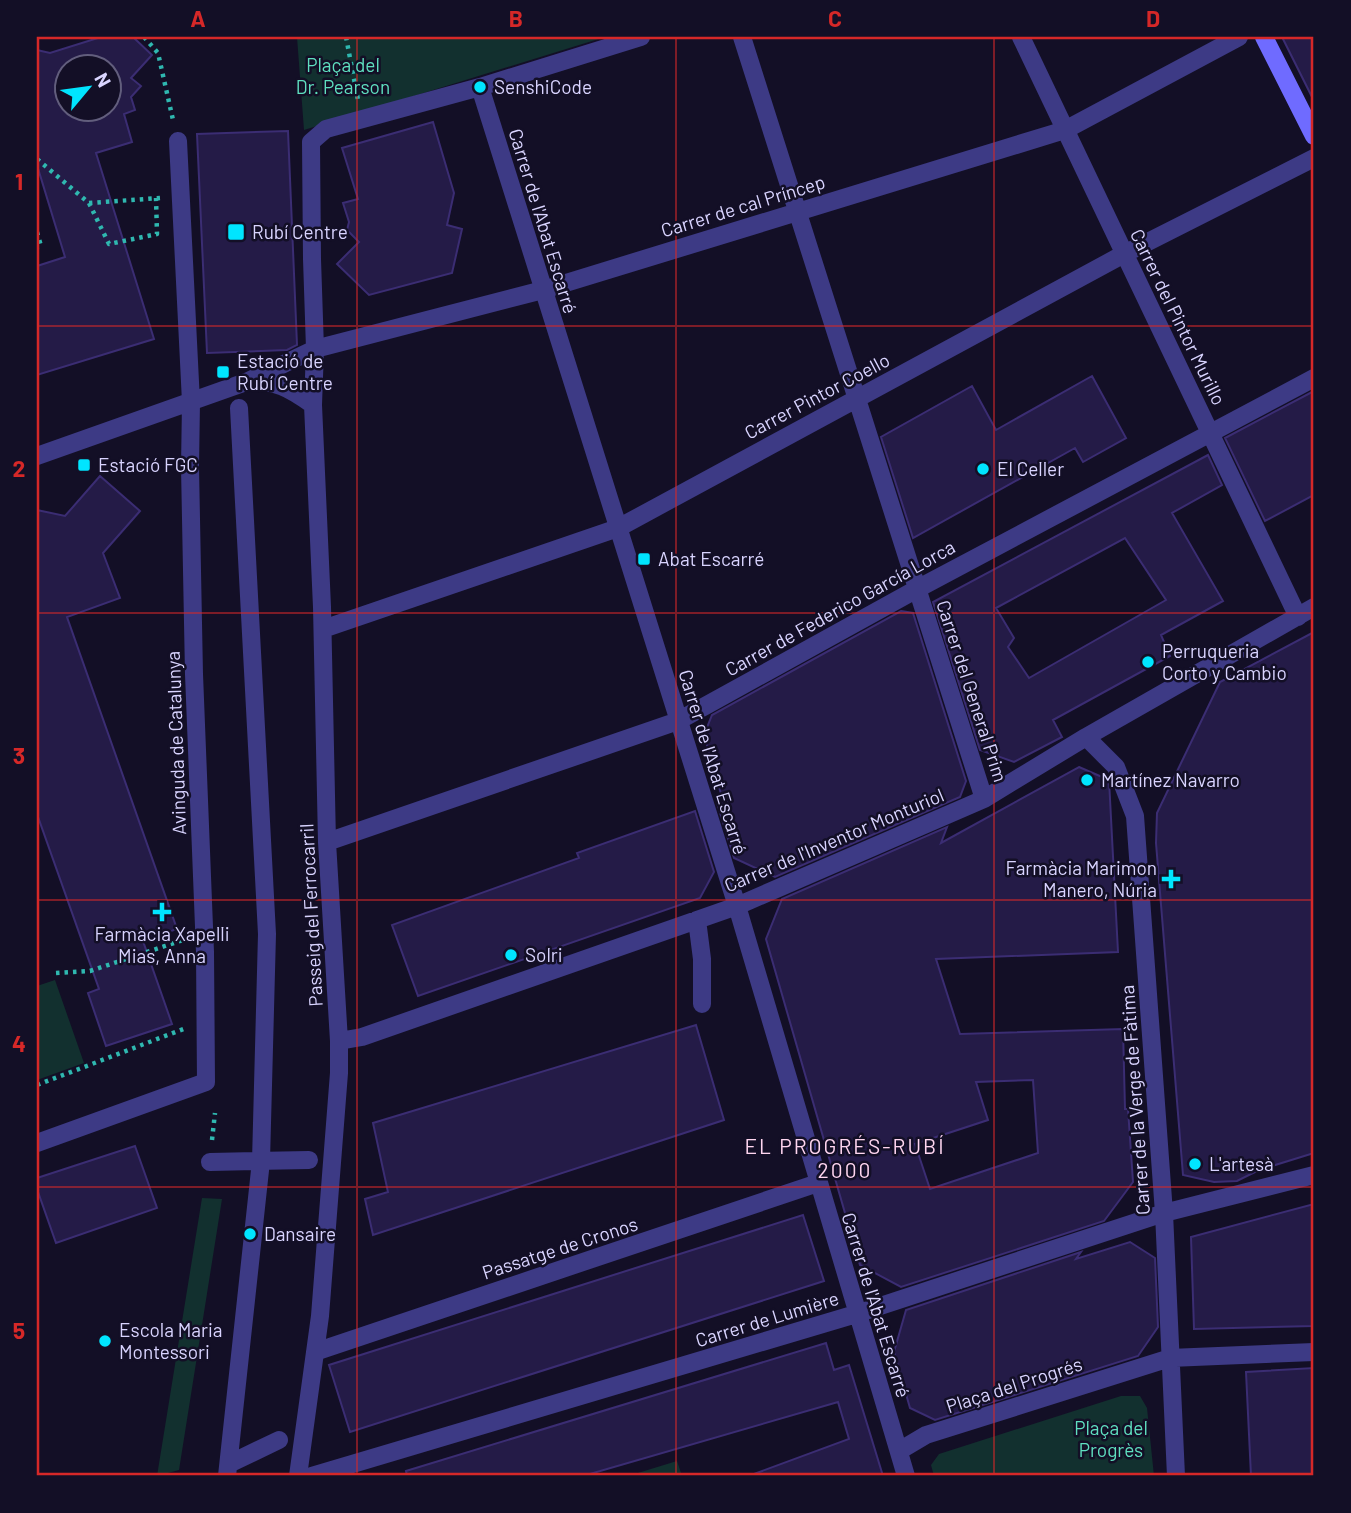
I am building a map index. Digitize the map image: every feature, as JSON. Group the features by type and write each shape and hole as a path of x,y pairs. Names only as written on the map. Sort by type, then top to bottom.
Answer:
{"street":[{"path":"362,118 480,88 641,37"},
{"name":"Carrer del General Prim","path":"742,37 984,799"},
{"name":"Carrer del Pintor Murillo","path":"1021,37 1298,617"},
{"name":"Carrer de cal Príncep","path":"37,456 246,382 315,349 543,290 1065,130 1238,37"},
{"path":"1264,37 1314,136"},
{"name":"Carrer de l'Abat Escarré","path":"480,88 737,906 856,1314 899,1451"},
{"name":"Passeig del Ferrocarril","path":"298,1476 325,1258 339,1073 327,842 323,629 313,405 315,349 311,142 326,129 362,118"},
{"name":"Avinguda de Catalunya","path":"37,1143 206,1082 194,660 191,402 178,141"},
{"name":"Carrer Pintor Coello","path":"323,629 618,528 1124,254 1314,158"},
{"name":"Carrer de Federico García Lorca","path":"327,842 678,721 917,589 1314,378"},
{"path":"246,382 262,380 286,386 313,405"},
{"path":"228,1470 261,1161 267,934 239,408"},
{"name":"Carrer de l'Inventor Monturiol","path":"339,1041 362,1037 737,906 984,799 1086,737 1314,607"},
{"name":"Carrer de la Verge de Fàtima","path":"1086,737 1116,767 1135,816 1164,1213 1176,1476"},
{"path":"697,920 702,959 702,1003"},
{"path":"209,1162 309,1160"},
{"name":"Carrer de Lumière","path":"312,1476 856,1314 1164,1213 1314,1174"},
{"name":"Passatge de Cronos","path":"315,1352 818,1183"},
{"name":"Plaça del Progrés","path":"899,1451 926,1435 1170,1358 1314,1352"},
{"path":"228,1470 279,1440"},
{"path":"899,1451 906,1476"}],"path":[{"path":"145,37 158,53 178,141"},
{"path":"346,37 362,118"},
{"path":"37,159 89,203 109,244 157,234 156,198 89,203"},
{"path":"37,232 41,246 37,247"},
{"path":"56,973 90,971 184,939"},
{"path":"37,1085 205,1022"}],"green space":[{"name":"Plaça del Dr. Pearson","path":"297,37 605,37 304,130"},
{"path":"55,980 84,1063 37,1080 37,986"},
{"path":"202,1198 222,1199 179,1470 157,1476"},
{"name":"Plaça del Progrès","path":"1121,1396 1140,1396 1147,1408 1154,1476 934,1476 931,1465 939,1454"},
{"path":"677,1461 682,1476 628,1476"}],"building":[{"path":"101,37 133,37 152,55 131,78 141,86 131,97 135,110 124,114 132,142 96,153 154,339 37,375 37,266 65,257 37,165 37,50 52,52 52,122 122,122 122,52 53,52"},
{"path":"1282,37 1314,37 1314,101"},
{"path":"433,122 454,193 447,225 462,229 452,273 369,295 337,264 359,242 347,230 349,222 343,203 358,199 342,148"},
{"path":"288,131 297,345 287,350 207,353 197,134"},
{"path":"1092,376 1126,438 1083,462 1075,448 913,538 881,437 972,386 996,430"},
{"path":"1314,391 1314,495 1265,521 1225,438"},
{"path":"1208,455 1222,485 1172,513 1223,601 1161,635 1170,656 1053,720 1062,737 1014,762 980,750 933,602","holes":["1125,538 1166,600 1029,678 1008,647 1014,638 996,608"]},
{"path":"100,476 140,511 103,553 120,598 67,617 177,929 143,941 172,1024 106,1046 88,993 99,989 37,814 37,510 65,516"},
{"path":"901,611 913,613 966,781 960,797 775,877 734,858 717,803 723,801 704,735 712,715"},
{"path":"1314,632 1314,1153 1259,1170 1237,1181 1214,1182 1183,1175 1156,843 1157,813 1220,682"},
{"path":"1079,767 1109,780 1118,952 936,959 960,1034 1123,1029 1125,1109 1128,1109 1133,1182 1104,1221 901,1287 860,1265 766,939 782,899 947,827 941,843","holes":["1033,1080 1038,1153 930,1189 915,1144 988,1120 976,1082"]},
{"path":"695,811 714,872 700,898 418,996 392,925 579,858 577,853"},
{"path":"696,1025 724,1120 373,1235 365,1199 388,1192 373,1123"},
{"path":"135,1146 157,1208 56,1243 37,1189 37,1178"},
{"path":"1314,1204 1314,1326 1194,1329 1191,1237"},
{"path":"803,1215 824,1281 350,1432 329,1365"},
{"path":"1130,1242 1155,1258 1158,1327 1138,1356 935,1420 910,1408 894,1352 906,1310 1081,1252 1076,1259"},
{"path":"826,1343 834,1370 849,1365 883,1476 754,1476 849,1439 838,1402 583,1476 407,1476 406,1471"},
{"path":"1314,1368 1314,1476 1251,1476 1246,1372"}],"place":[{"name":"SenshiCode","path":"480,87"},
{"name":"Rubí Centre","path":"236,232"},
{"name":"Estació de Rubí Centre","path":"223,372"},
{"name":"Estació FGC","path":"84,465"},
{"name":"El Celler","path":"983,469"},
{"name":"Abat Escarré","path":"644,559"},
{"name":"Perruqueria Corto y Cambio","path":"1148,662"},
{"name":"Martínez Navarro","path":"1087,780"},
{"name":"Farmàcia Marimon Manero, Núria","path":"1171,879"},
{"name":"Farmàcia Xapelli Mias, Anna","path":"162,912"},
{"name":"Solri","path":"511,955"},
{"name":"L'artesà","path":"1195,1164"},
{"name":"Dansaire","path":"250,1234"},
{"name":"Escola Maria Montessori","path":"105,1341"}],"district":[{"name":"EL PROGRÉS-RUBÍ 2000","path":"845,1159"}]}
